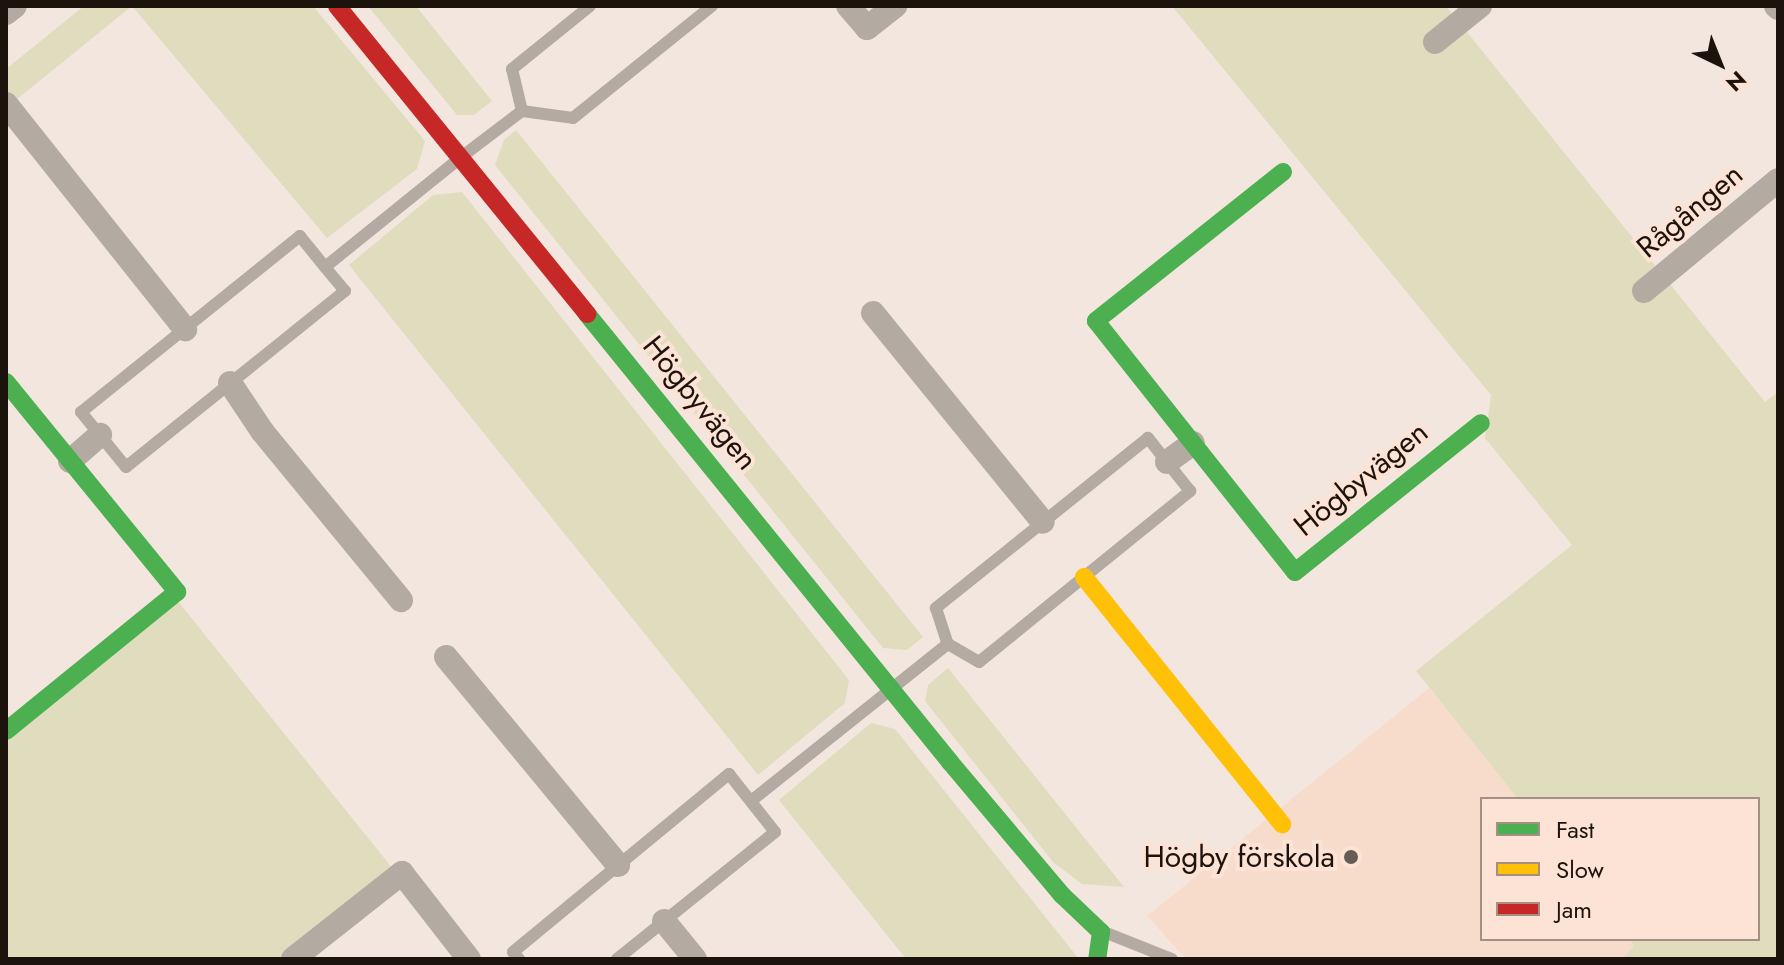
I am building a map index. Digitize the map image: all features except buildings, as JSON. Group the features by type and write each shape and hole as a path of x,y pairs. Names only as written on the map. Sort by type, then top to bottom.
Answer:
{"street":[{"path":"6,13 15,6"},
{"name":"Högbyvägen","path":"337,6 891,688 1062,895 1101,932"},
{"path":"848,6 867,28 895,6"},
{"path":"1435,42 1480,6"},
{"path":"6,104 185,329"},
{"name":"Högbyvägen","path":"1283,172 1096,321 1295,572 1481,423"},
{"name":"Rågången","path":"1644,291 1778,180"},
{"path":"873,313 1043,522"},
{"path":"6,382 177,592 6,731"},
{"path":"230,383 262,431 401,600"},
{"path":"70,461 100,435"},
{"path":"1167,462 1193,443"},
{"path":"1084,577 1282,824"},
{"path":"446,657 618,865"},
{"path":"293,959 402,873 469,959"},
{"path":"664,921 695,959"},
{"path":"1097,959 1101,932"}],"lane":[{"path":"522,111 512,69 590,6"},
{"path":"325,267 522,111 573,118 712,6"},
{"path":"300,236 345,291 126,467 81,412 185,329 300,236"},
{"path":"1148,438 1167,462 1190,491 979,662 948,644 936,608 1148,438"},
{"path":"751,801 948,644"},
{"path":"519,959 513,952 729,774 775,832 617,959"},
{"path":"1101,932 1172,959"}],"shaded area":[{"path":"84,6 132,6 6,108 6,69"},
{"path":"132,6 313,6 425,141 417,169 327,238"},
{"path":"368,6 416,6 492,101 474,115 457,115"},
{"path":"1172,6 1446,6 1765,402 1778,392 1778,959 1622,959 1634,946 1630,941 1760,941 1760,797 1516,797 1416,671 1572,545 1485,438 1491,395"},
{"path":"516,130 923,637 907,650 883,648 495,165 504,140"},
{"path":"462,192 849,680 845,703 758,775 349,265 433,195"},
{"path":"177,600 393,869 280,959 6,959 6,739"},
{"path":"948,668 1124,887 1082,884 1053,862 925,701 928,685"},
{"name":"Högby förskola","path":"1429,688 1516,797 1480,797 1480,941 1630,941 1634,946 1622,959 1186,959 1147,916"},
{"path":"871,723 895,729 1079,959 906,959 779,800"}],"traffic: fast":[{"path":"1283,172 1096,321 1295,572 1481,423"},
{"path":"587,314 950,762 1062,895 1101,932 1097,959"},
{"path":"6,382 177,592 6,731"}],"traffic: slow":[{"path":"1084,577 1282,824"}],"traffic: jam":[{"path":"337,6 587,314"}],"place":[{"name":"Högby förskola","path":"1351,857"}]}
